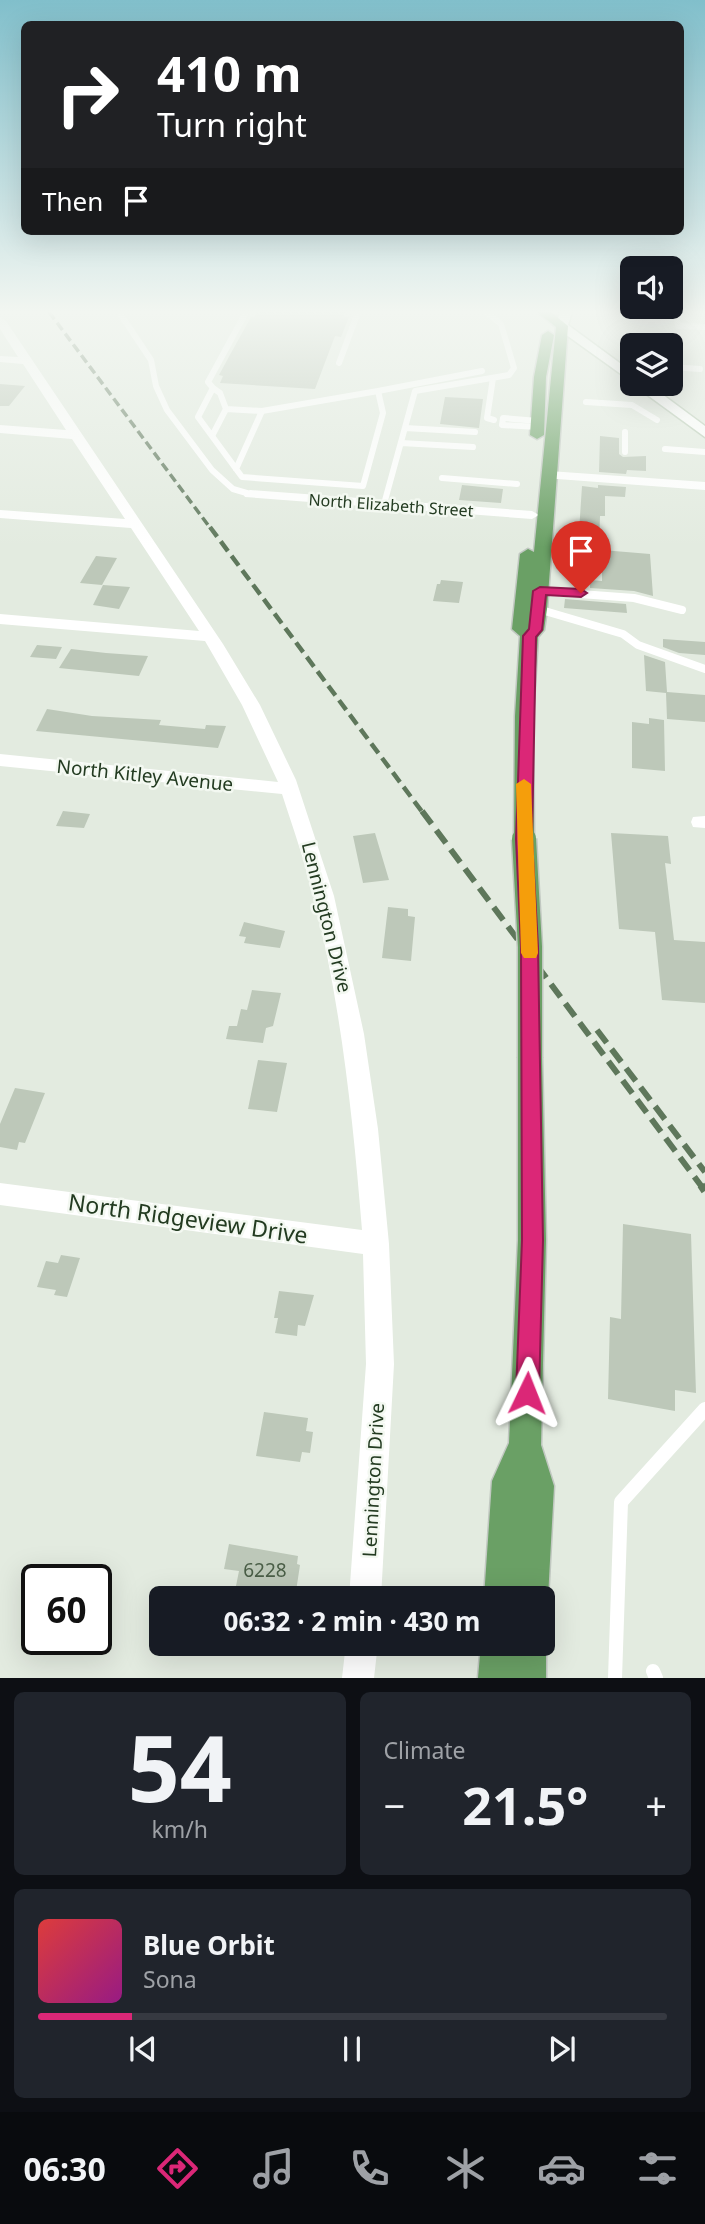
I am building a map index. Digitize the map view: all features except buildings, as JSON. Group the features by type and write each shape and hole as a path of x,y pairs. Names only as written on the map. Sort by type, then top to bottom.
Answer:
{"main road":[{"path":"529,636 522,629 533,515 540,390"},
{"path":"532,1586 538,1486 526,1445 532,1240 530,947 524,839 524,716 529,636 536,630 540,591 553,390"},
{"path":"655,396 705,433"},
{"path":"502,1586 508,1481 526,1445"},
{"path":"496,1678 497,1656"},
{"path":"528,1678 529,1656"}],"street":[{"name":"Lennington Drive","path":"46,390 210,637 251,705 290,789 324,896 343,978 366,1129 376,1244 380,1364 366,1586"},
{"path":"0,429 76,435"},
{"path":"549,475 705,486"},
{"name":"North Elizabeth Street","path":"250,495 533,515"},
{"path":"0,514 135,524"},
{"path":"0,619 210,637"},
{"name":"North Kitley Avenue","path":"0,760 290,789"},
{"name":"North Ridgeview Drive","path":"0,1194 376,1244"},
{"path":"358,1678 361,1656"}],"lane":[{"path":"158,390 167,410 212,470 233,489 250,495"},
{"path":"212,390 198,417 242,477 363,485 383,413 378,391"},
{"path":"212,436 226,409 216,390"},
{"path":"226,409 262,411 382,390"},
{"path":"384,504 415,391 419,390"},
{"path":"491,390 487,418 502,422 538,424"},
{"path":"586,401 630,403 643,407 657,420"},
{"path":"236,468 262,411"},
{"path":"405,428 475,432"},
{"path":"424,444 428,429"},
{"path":"625,432 625,452"},
{"path":"401,443 473,447"},
{"path":"665,449 705,452"},
{"path":"442,478 517,484"},
{"path":"540,591 634,598 682,610"},
{"path":"538,609 623,634 638,645 705,669"},
{"path":"615,1678 621,1502 705,1409"}],"railway":[{"path":"107,390 211,529"},
{"path":"210,527 423,813"},
{"path":"422,811 702,1187"},
{"path":"597,1030 705,1172"},
{"path":"701,1185 705,1191"}],"slow traffic":[{"path":"524,784 530,953"}],"route":[{"path":"527,1393 532,1240 530,947 524,839 524,716 529,636 536,630 540,591 581,593"}]}
